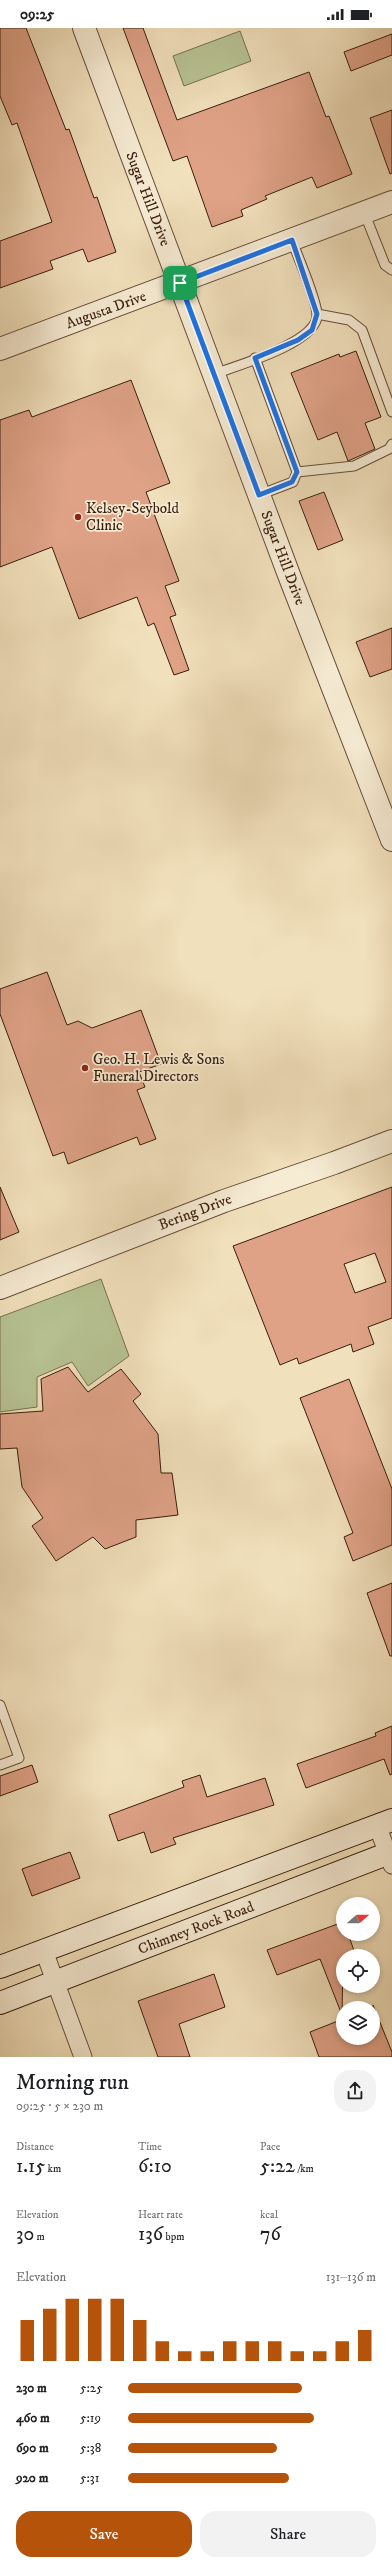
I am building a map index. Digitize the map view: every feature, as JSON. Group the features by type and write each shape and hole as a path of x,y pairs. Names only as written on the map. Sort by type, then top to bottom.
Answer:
{"street":[{"name":"Sugar Hill Drive","path":"84,28 259,495 392,840"},
{"name":"Augusta Drive","path":"0,349 180,283 392,202"},
{"name":"Bering Drive","path":"0,1288 224,1201 334,1163 392,1140"},
{"path":"0,1967 385,1822 391,1857"},
{"name":"Chimney Rock Road","path":"0,2002 391,1857"},
{"path":"44,1951 83,2057"}],"lane":[{"path":"364,212 385,265 392,270"},
{"path":"214,374 298,340 312,330 317,314 292,240"},
{"path":"317,314 349,320 362,330 392,412"},
{"path":"255,358 297,472 292,482 259,495"},
{"path":"297,472 354,466 389,449 392,444"},
{"path":"0,1706 19,1758 0,1765"}],"green space":[{"path":"240,31 251,61 184,86 173,56"},
{"path":"101,1279 129,1356 88,1386 72,1362 37,1377 37,1407 0,1412 0,1317"}],"building":[{"path":"0,28 26,28 66,130 69,129 94,198 97,197 116,252 88,262 83,249 50,261 53,269 0,288 0,241 52,222 17,123 12,125 0,96"},
{"path":"123,28 143,28 177,120 309,72 326,117 329,116 352,174 317,188 312,177 265,196 267,199 241,210 243,216 212,227 187,156 173,161"},
{"path":"392,34 392,55 351,71 344,52"},
{"path":"392,110 392,173 390,174 370,118"},
{"path":"356,351 381,417 365,423 375,449 348,461 337,432 318,440 291,373 339,354 340,357"},
{"name":"Kelsey-Seybold Clinic","path":"131,380 170,483 146,492 179,581 165,586 176,615 170,617 189,670 174,675 154,623 148,626 137,597 79,619 52,547 0,567 0,420 29,410 32,417"},
{"path":"324,492 343,540 318,550 299,501"},
{"path":"392,628 392,669 370,677 356,642"},
{"name":"Geo. H. Lewis & Sons Funeral Directors","path":"47,972 67,1025 78,1021 92,1028 141,1010 161,1064 139,1072 145,1087 137,1090 156,1139 140,1145 137,1137 68,1164 64,1152 53,1156 0,1014 0,989"},
{"path":"0,1187 19,1232 0,1240"},
{"path":"392,1187 392,1318 368,1327 374,1344 353,1352 351,1344 299,1364 297,1358 280,1365 233,1246","holes":["375,1253 386,1282 355,1293 344,1264"]},
{"path":"68,1367 88,1392 121,1369 141,1394 133,1401 158,1434 161,1473 172,1473 178,1515 136,1520 136,1537 105,1549 93,1537 56,1561 32,1526 43,1518 22,1487 17,1448 0,1449 0,1414 43,1411 41,1379"},
{"path":"349,1379 392,1489 392,1545 353,1561 344,1537 353,1533 300,1398"},
{"path":"392,1583 392,1656 390,1656 367,1593"},
{"path":"392,1726 392,1774 390,1775 384,1759 306,1788 297,1764 376,1736 375,1733"},
{"path":"32,1765 38,1782 0,1796 0,1776"},
{"path":"200,1775 207,1797 265,1778 274,1805 173,1838 176,1844 151,1853 144,1832 118,1841 109,1815 184,1787 182,1781"},
{"path":"70,1852 80,1878 32,1896 22,1869"},
{"path":"336,1925 336,1941 351,1941 353,1949 336,1949 336,1993 342,1993 342,2001 336,2001 320,1959 277,1975 267,1950"},
{"path":"214,1974 225,2007 179,2024 190,2057 158,2057 138,2001"},
{"path":"336,2022 336,2045 380,2045 380,2022 392,2052 392,2057 319,2057 310,2032"}],"place":[{"name":"Kelsey-Seybold Clinic","path":"78,517"},
{"name":"Geo. H. Lewis & Sons Funeral Directors","path":"85,1068"}],"route":[{"path":"292,240 317,314 312,330 298,340 282,348 255,358 297,472 292,482 259,495 180,283 292,240"}]}
